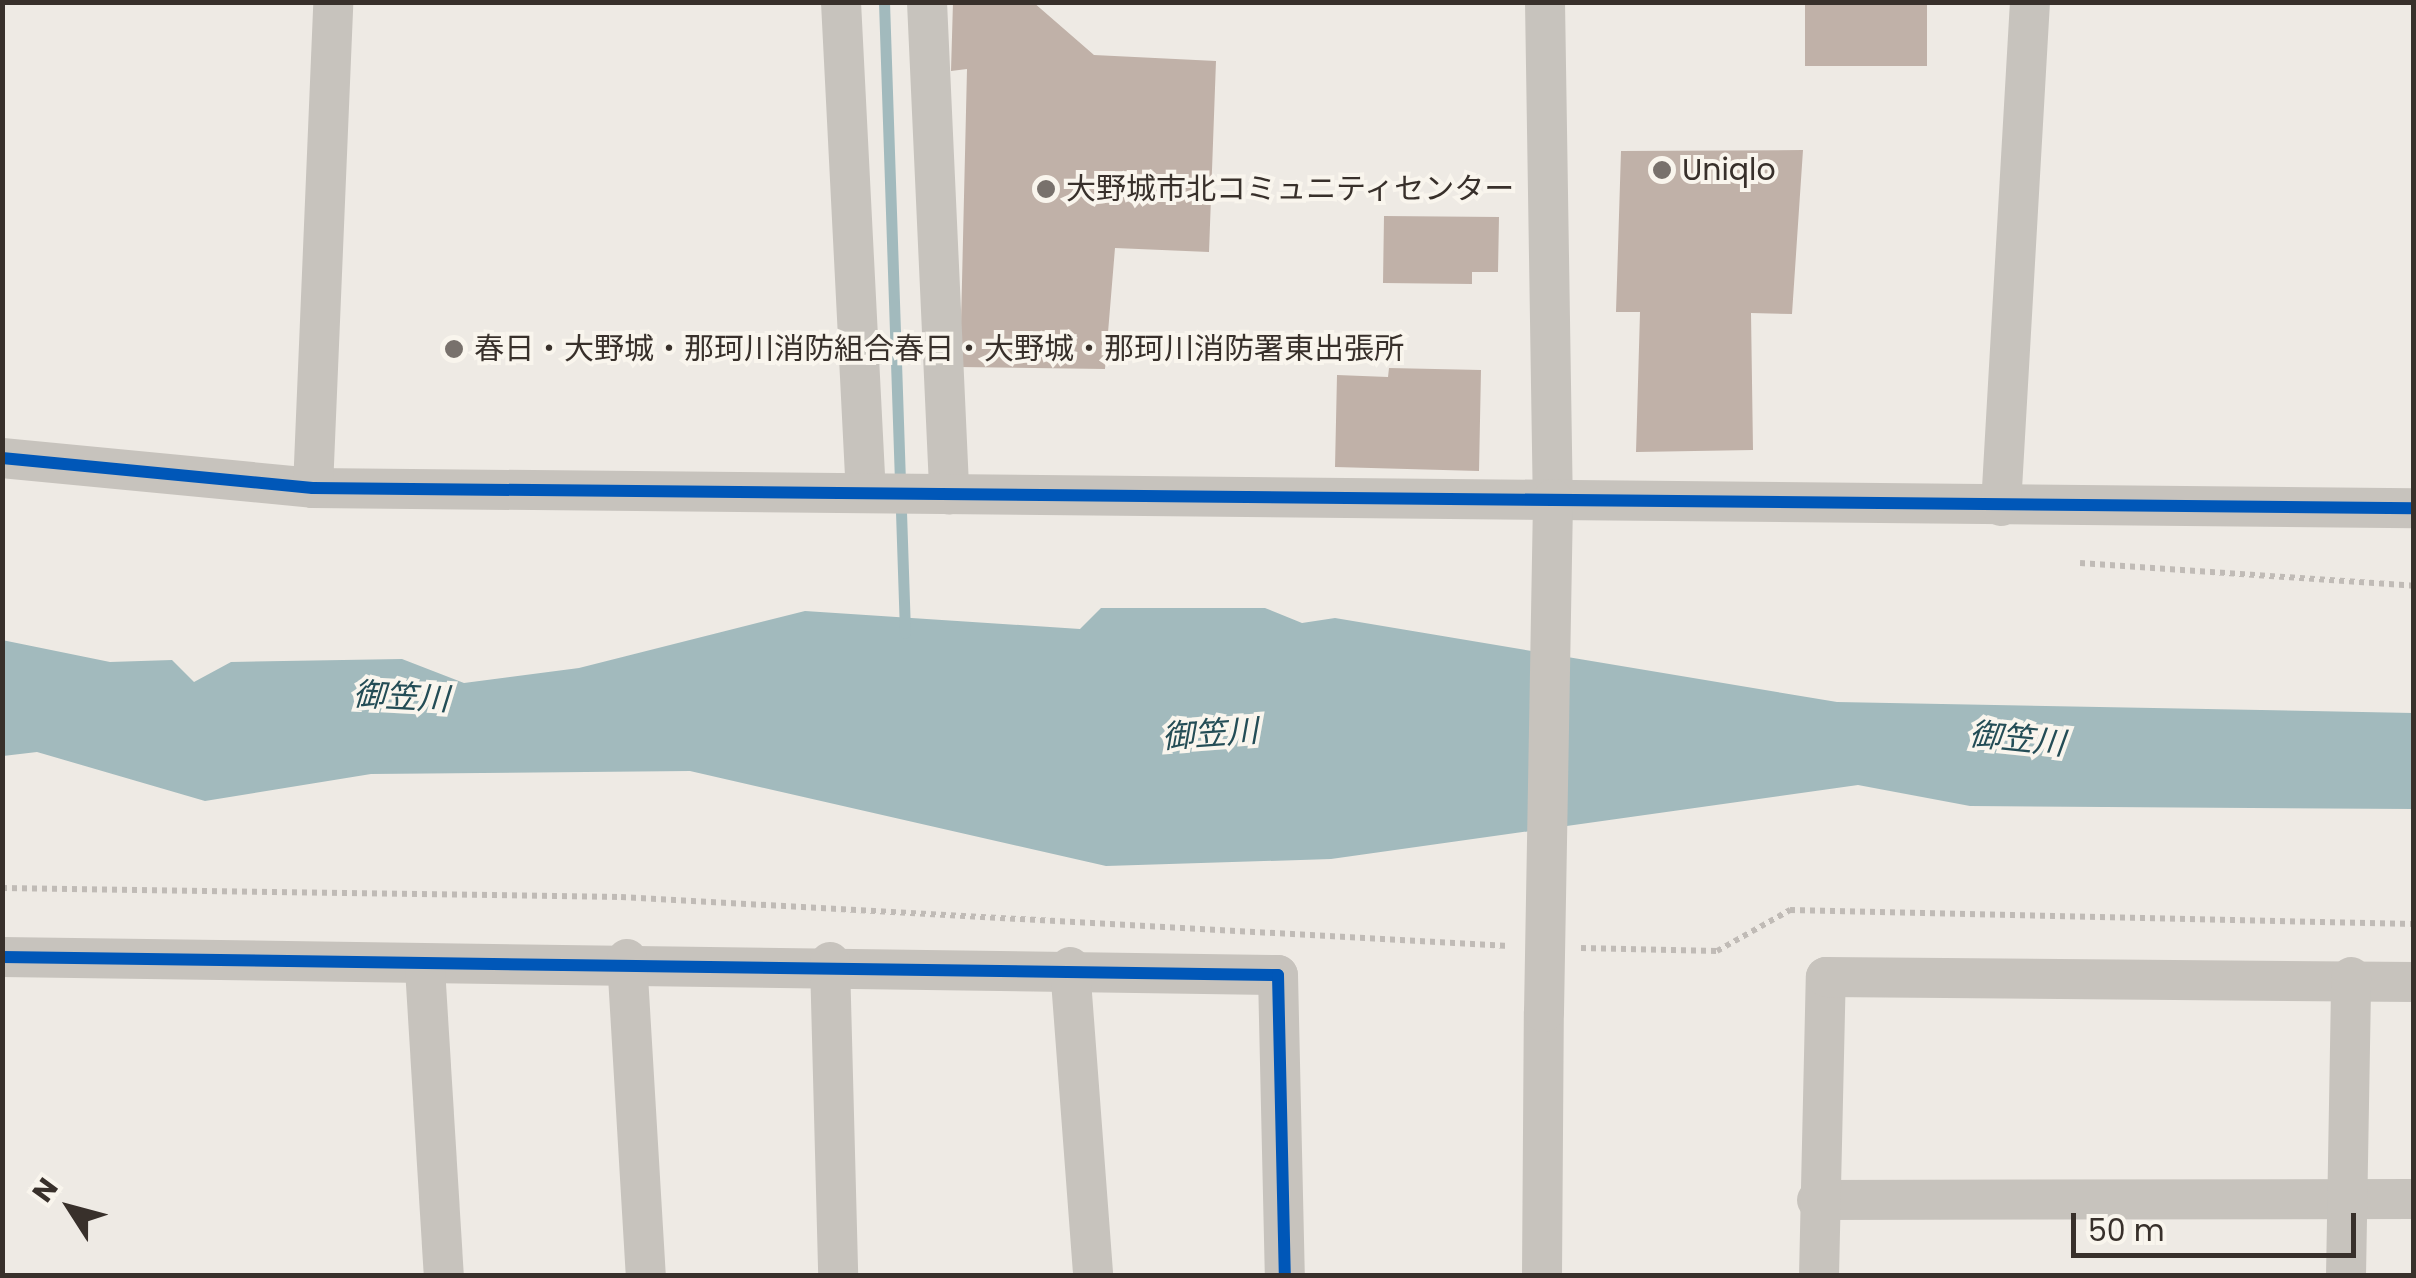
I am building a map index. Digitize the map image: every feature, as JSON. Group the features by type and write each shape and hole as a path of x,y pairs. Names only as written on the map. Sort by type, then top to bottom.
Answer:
{"street":[{"path":"312,488 332,2"},
{"path":"841,2 866,490"},
{"path":"927,2 950,495"},
{"path":"1542,1276 1553,499 1546,2"},
{"path":"2001,506 2030,2"},
{"path":"2,458 312,488 866,490 950,495 2414,508"},
{"path":"2,957 425,968 627,959 1070,966 1278,974 1286,1276"},
{"path":"627,959 646,1276"},
{"path":"830,962 838,1276"},
{"path":"1070,966 1092,1276"},
{"path":"425,968 444,1276"},
{"path":"1819,1276 1817,1200 1826,977 2351,977 2414,982"},
{"path":"2346,1276 2344,1194 2351,977"},
{"path":"1817,1200 2344,1194 2414,1199"}],"path":[{"path":"2080,563 2414,586"},
{"path":"2,888 621,897 1530,947"},
{"path":"1568,948 1717,951 1790,910 2414,924"}],"water":[{"name":"御笠川","path":"1101,608 1265,608 1302,623 1335,618 1837,702 2413,713 2413,809 1970,806 1858,785 1331,859 1106,866 690,771 371,774 205,801 37,752 3,756 2,640 110,662 172,660 194,682 231,662 402,659 464,683 579,668 805,611 1080,629"}],"building":[{"path":"953,2 1033,2 1094,55 1216,61 1209,252 1115,248 1105,369 960,367 967,69 951,71"},
{"path":"1805,2 1927,2 1927,66 1805,66"},
{"path":"1803,150 1792,314 1751,313 1753,450 1636,452 1640,312 1616,312 1621,151"},
{"path":"1384,216 1499,217 1498,272 1472,272 1472,284 1383,283"},
{"path":"1389,368 1481,370 1479,471 1335,467 1337,375 1388,377"}],"waterway":[{"path":"884,2 905,633"}],"cycle path":[{"path":"2,458 313,488 2414,508"},
{"path":"2,957 1278,975 1285,1276"}],"place":[{"name":"Uniqlo","path":"1662,170"},
{"name":"大野城市北コミュニティセンター","path":"1046,189"},
{"name":"春日・大野城・那珂川消防組合春日・大野城・那珂川消防署東出張所","path":"454,349"}]}
